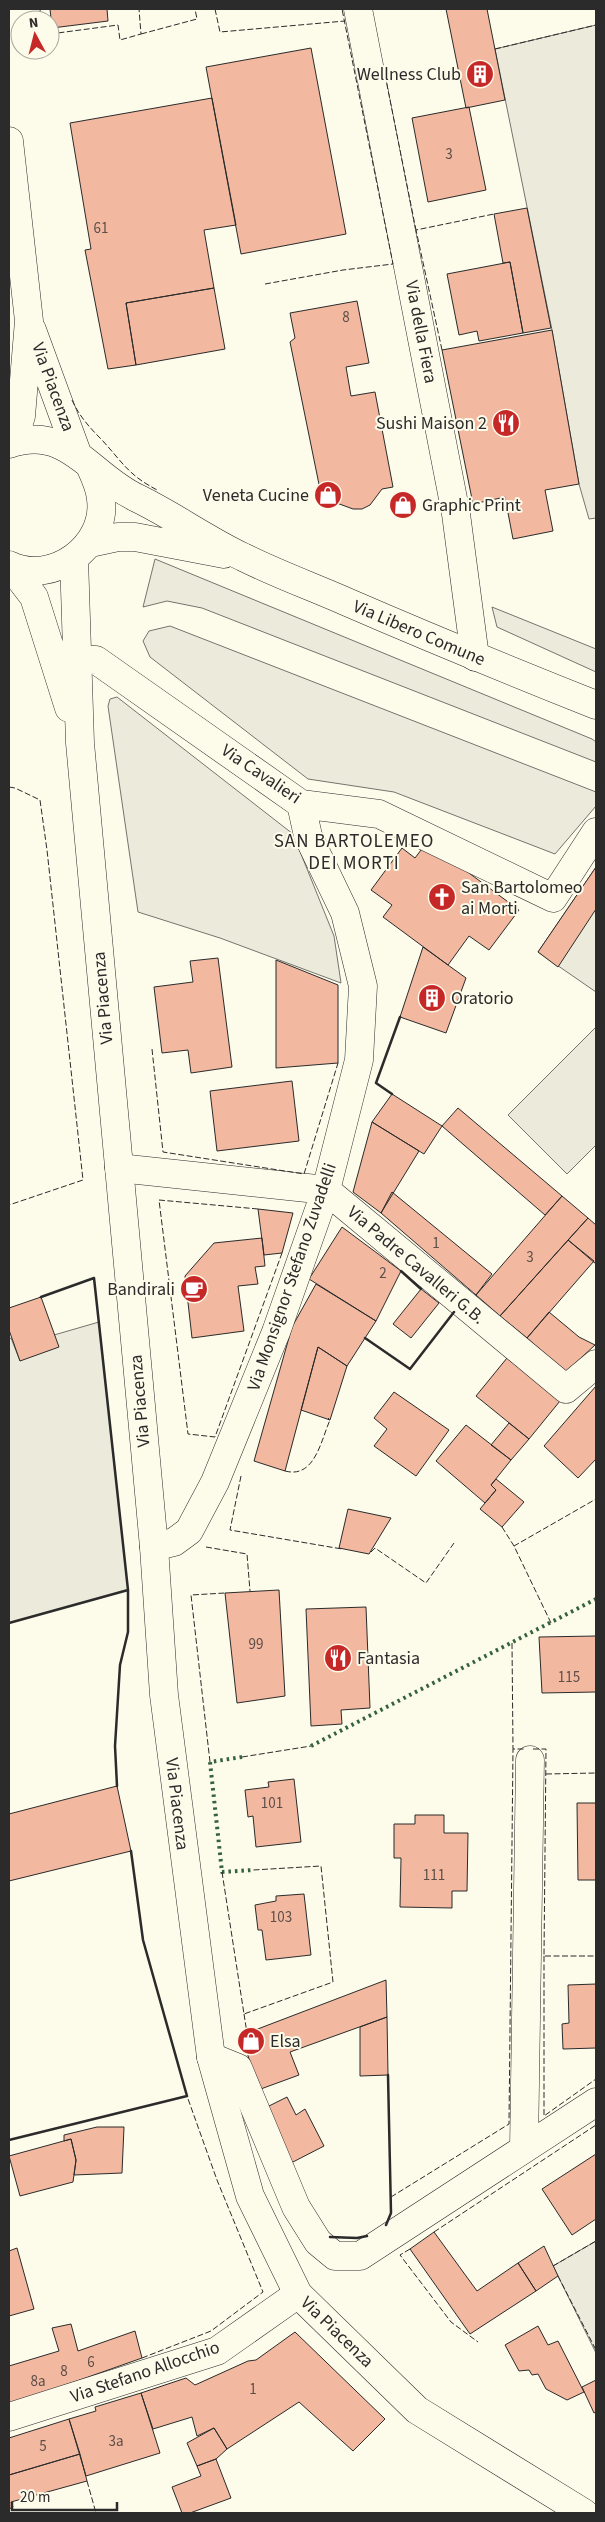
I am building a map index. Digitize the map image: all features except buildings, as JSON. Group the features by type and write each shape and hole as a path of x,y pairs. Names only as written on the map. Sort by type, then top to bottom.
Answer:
{"street":[{"name":"Via della Fiera","path":"358,9 456,514 475,657"},
{"name":"Via Piacenza","path":"9,141 29,321 21,416 16,431 9,440"},
{"name":"Via Piacenza","path":"29,321 83,460"},
{"name":"Via Libero Comune","path":"9,444 23,439 42,439 60,444 128,494 159,509 242,557 475,657 596,705"},
{"path":"82,551 99,523 102,501 98,483 83,460"},
{"name":"Via Libero Comune","path":"10,566 33,571 54,568 82,551 118,537 135,537 242,557"},
{"name":"Via Piacenza","path":"82,551 78,659 80,743 154,1547 164,1695 211,2057 250,2196 298,2294 417,2410 584,2513"},
{"name":"Via Piacenza","path":"10,566 34,597 42,615 80,743"},
{"name":"Via Cavalieri","path":"78,659 96,660 301,804 379,814 553,898 596,832"},
{"name":"Via Monsignor Stefano Zuvadelli","path":"154,1547 174,1542 189,1531 215,1482 276,1332 326,1190 359,1060 363,986 344,913 308,836 301,804"},
{"path":"119,1168 326,1190"},
{"name":"Via Padre Cavalleri G.B.","path":"326,1190 566,1390 596,1364"},
{"path":"524,2148 530,1760"},
{"path":"211,2057 238,2068 296,2207 318,2242 335,2256 360,2256 596,2102"},
{"name":"Via Stefano Allocchio","path":"9,2417 217,2351 298,2294"}],"shaded area":[{"path":"596,25 596,518 589,519 579,484 552,330 495,49"},
{"path":"155,559 592,739 596,742 596,762 202,608 167,601 143,607"},
{"path":"492,607 596,649 596,672 497,627"},
{"path":"170,626 596,792 596,806 555,854 394,792 308,779 150,657 143,641 149,631"},
{"path":"117,697 293,834 334,936 341,983 220,938 138,912 108,706 110,699"},
{"path":"596,867 596,992 538,952"},
{"path":"596,1027 596,1145 567,1174 508,1115"},
{"path":"99,1322 128,1590 9,1623 9,1339 11,1338 20,1361 54,1335"},
{"path":"596,2241 596,2353 553,2266"}],"hedge":[{"path":"311,1746 596,1599"},
{"path":"242,1757 210,1762 222,1872 253,1870"}],"fence":[{"path":"60,33 118,25 120,40 141,34 139,9"},
{"path":"141,34 197,19 195,9"},
{"path":"215,9 220,32 345,21"},
{"path":"265,284 343,270 393,264 342,9"},
{"path":"495,49 596,25"},
{"path":"385,75 416,230"},
{"path":"442,350 416,230 494,214"},
{"path":"72,400 85,422 127,468 140,480 159,491"},
{"path":"9,787 40,800 83,1180 9,1205"},
{"path":"152,1049 163,1152 304,1174 338,1063"},
{"path":"258,1209 159,1200 188,1434 215,1437 282,1253"},
{"path":"285,1471 295,1472 310,1464 320,1447 330,1420 328,1418"},
{"path":"241,1476 230,1530 342,1549"},
{"path":"551,1623 514,1546 596,1499"},
{"path":"502,1527 514,1546"},
{"path":"371,1552 375,1548 426,1583 454,1543"},
{"path":"206,1547 247,1554 250,1591"},
{"path":"210,1762 191,1595 225,1593"},
{"path":"512,1643 513,1749 526,1749"},
{"path":"242,1757 311,1746"},
{"path":"391,2197 509,2124 513,1749"},
{"path":"533,1749 546,1749 544,1956 596,1956"},
{"path":"546,1774 596,1773"},
{"path":"222,1872 244,2014 333,1982 321,1866 253,1870"},
{"path":"544,1956 544,2116 596,2079"},
{"path":"244,2014 247,2033"},
{"path":"142,2358 211,2331 263,2292 217,2180 187,2096"},
{"path":"434,2232 596,2125"},
{"path":"553,2266 596,2241"},
{"path":"410,2249 400,2255 451,2322 478,2342"},
{"path":"558,2276 596,2350"},
{"path":"87,2481 96,2513"}],"wall":[{"path":"392,1094 376,1083 400,1017"},
{"path":"401,1271 421,1289"},
{"path":"9,1623 128,1590 94,1278 41,1297"},
{"path":"365,1338 410,1369 454,1312"},
{"path":"117,1786 115,1746 120,1665 128,1632 128,1590"},
{"path":"9,2140 187,2096 143,1940 131,1851"},
{"path":"386,2225 391,2213 388,2075"},
{"path":"330,2237 357,2238 367,2236"}],"place":[{"name":"Wellness Club","path":"480,74"},
{"name":"Sushi Maison 2","path":"506,423"},
{"name":"Veneta Cucine","path":"328,495"},
{"name":"Graphic Print","path":"403,505"},
{"name":"San Bartolomeo ai Morti","path":"442,897"},
{"name":"Oratorio","path":"432,998"},
{"name":"Bandirali","path":"194,1289"},
{"name":"Fantasia","path":"338,1658"},
{"name":"Elsa","path":"251,2041"}],"district":[{"name":"SAN BARTOLEMEO DEI MORTI","path":"354,852"}]}
